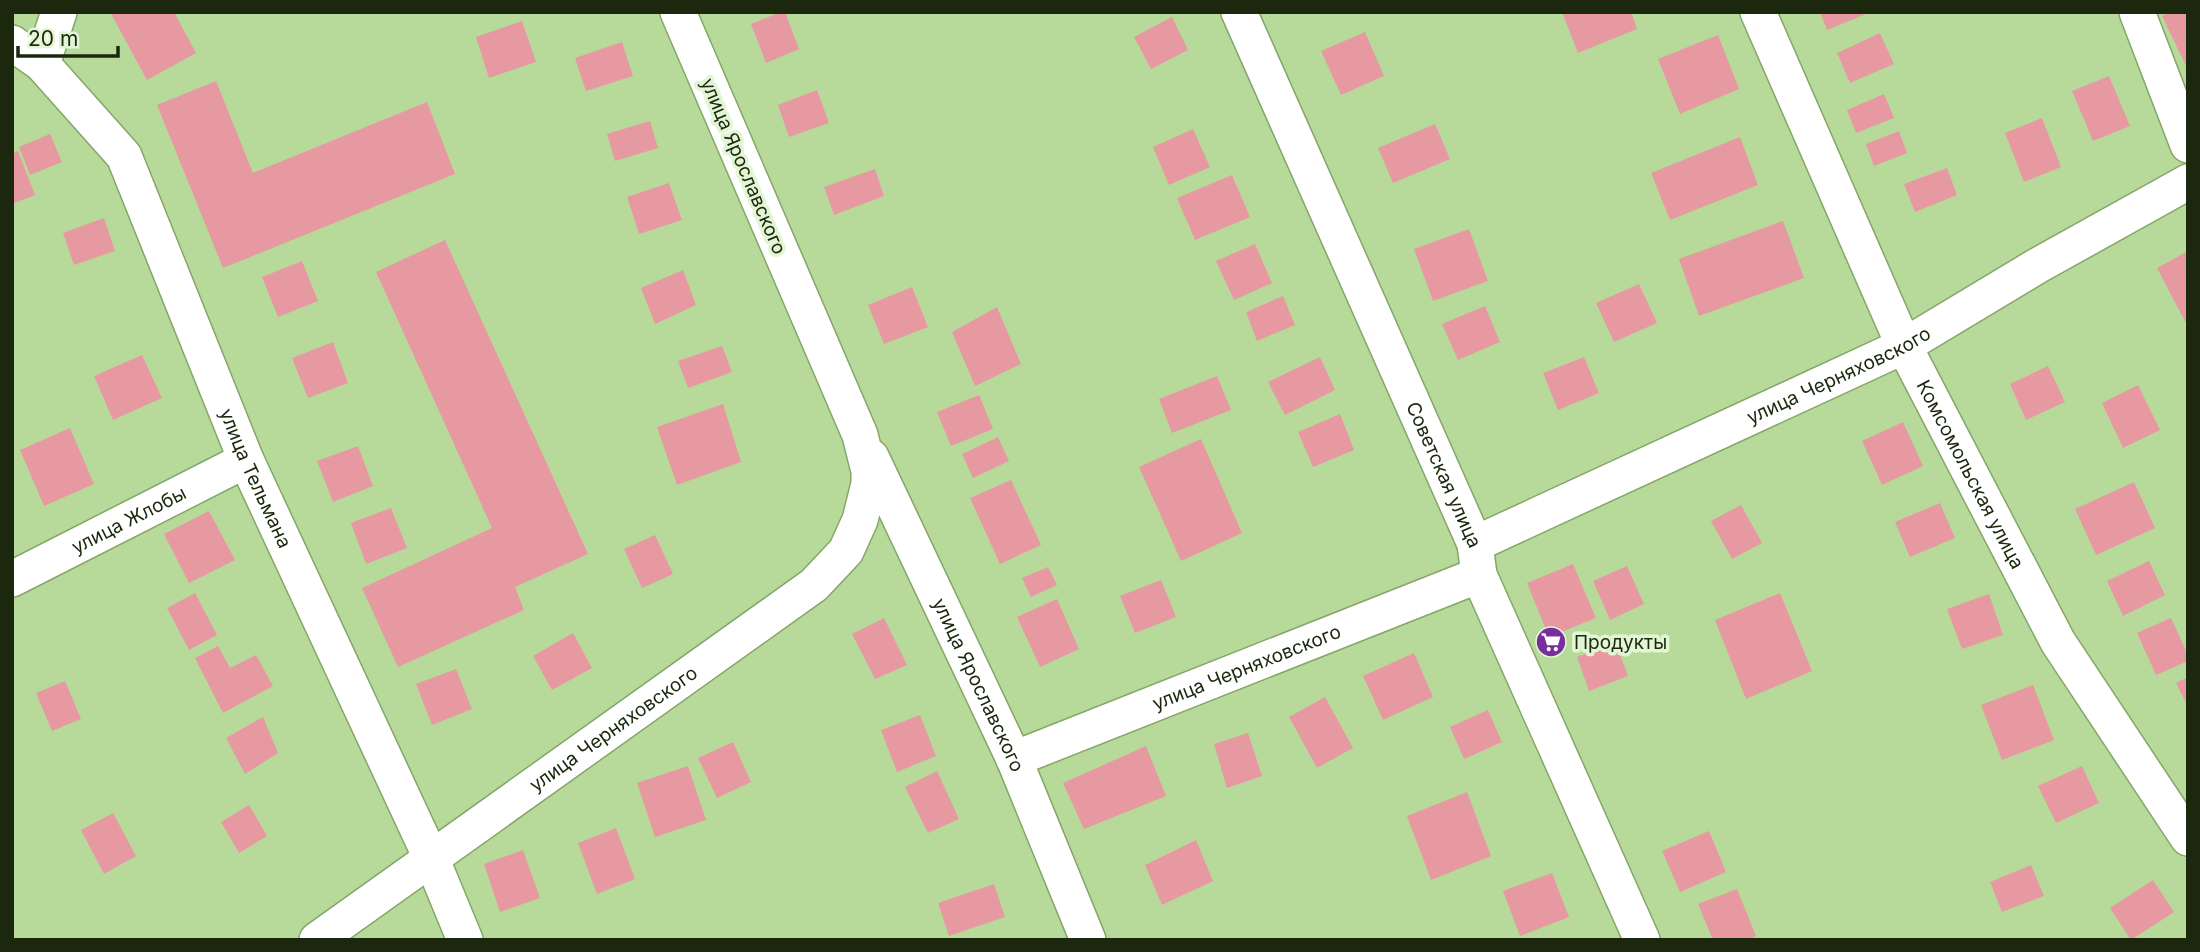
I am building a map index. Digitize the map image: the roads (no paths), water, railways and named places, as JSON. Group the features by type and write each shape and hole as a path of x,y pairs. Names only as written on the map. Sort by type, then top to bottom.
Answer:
{"street":[{"path":"42,64 60,12"},
{"name":"улица Ярославского","path":"678,12 860,435 1014,759 1088,940"},
{"name":"Советская улица","path":"1239,12 1642,940"},
{"name":"Комсомольская улица","path":"1758,12 1904,346 2057,642 2188,838"},
{"path":"2137,12 2188,145"},
{"name":"улица Тельмана","path":"12,43 42,64 124,156 246,460 432,860 465,940"},
{"name":"улица Черняховского","path":"1014,759 1477,559 1904,346 2037,266 2188,182"},
{"name":"улица Ярославского","path":"860,435 869,471 869,484"},
{"name":"улица Жлобы","path":"12,579 246,460"},
{"name":"улица Черняховского","path":"317,940 814,585 846,551 860,520 869,484"}],"place":[{"name":"Продукты","path":"1551,642"}]}
